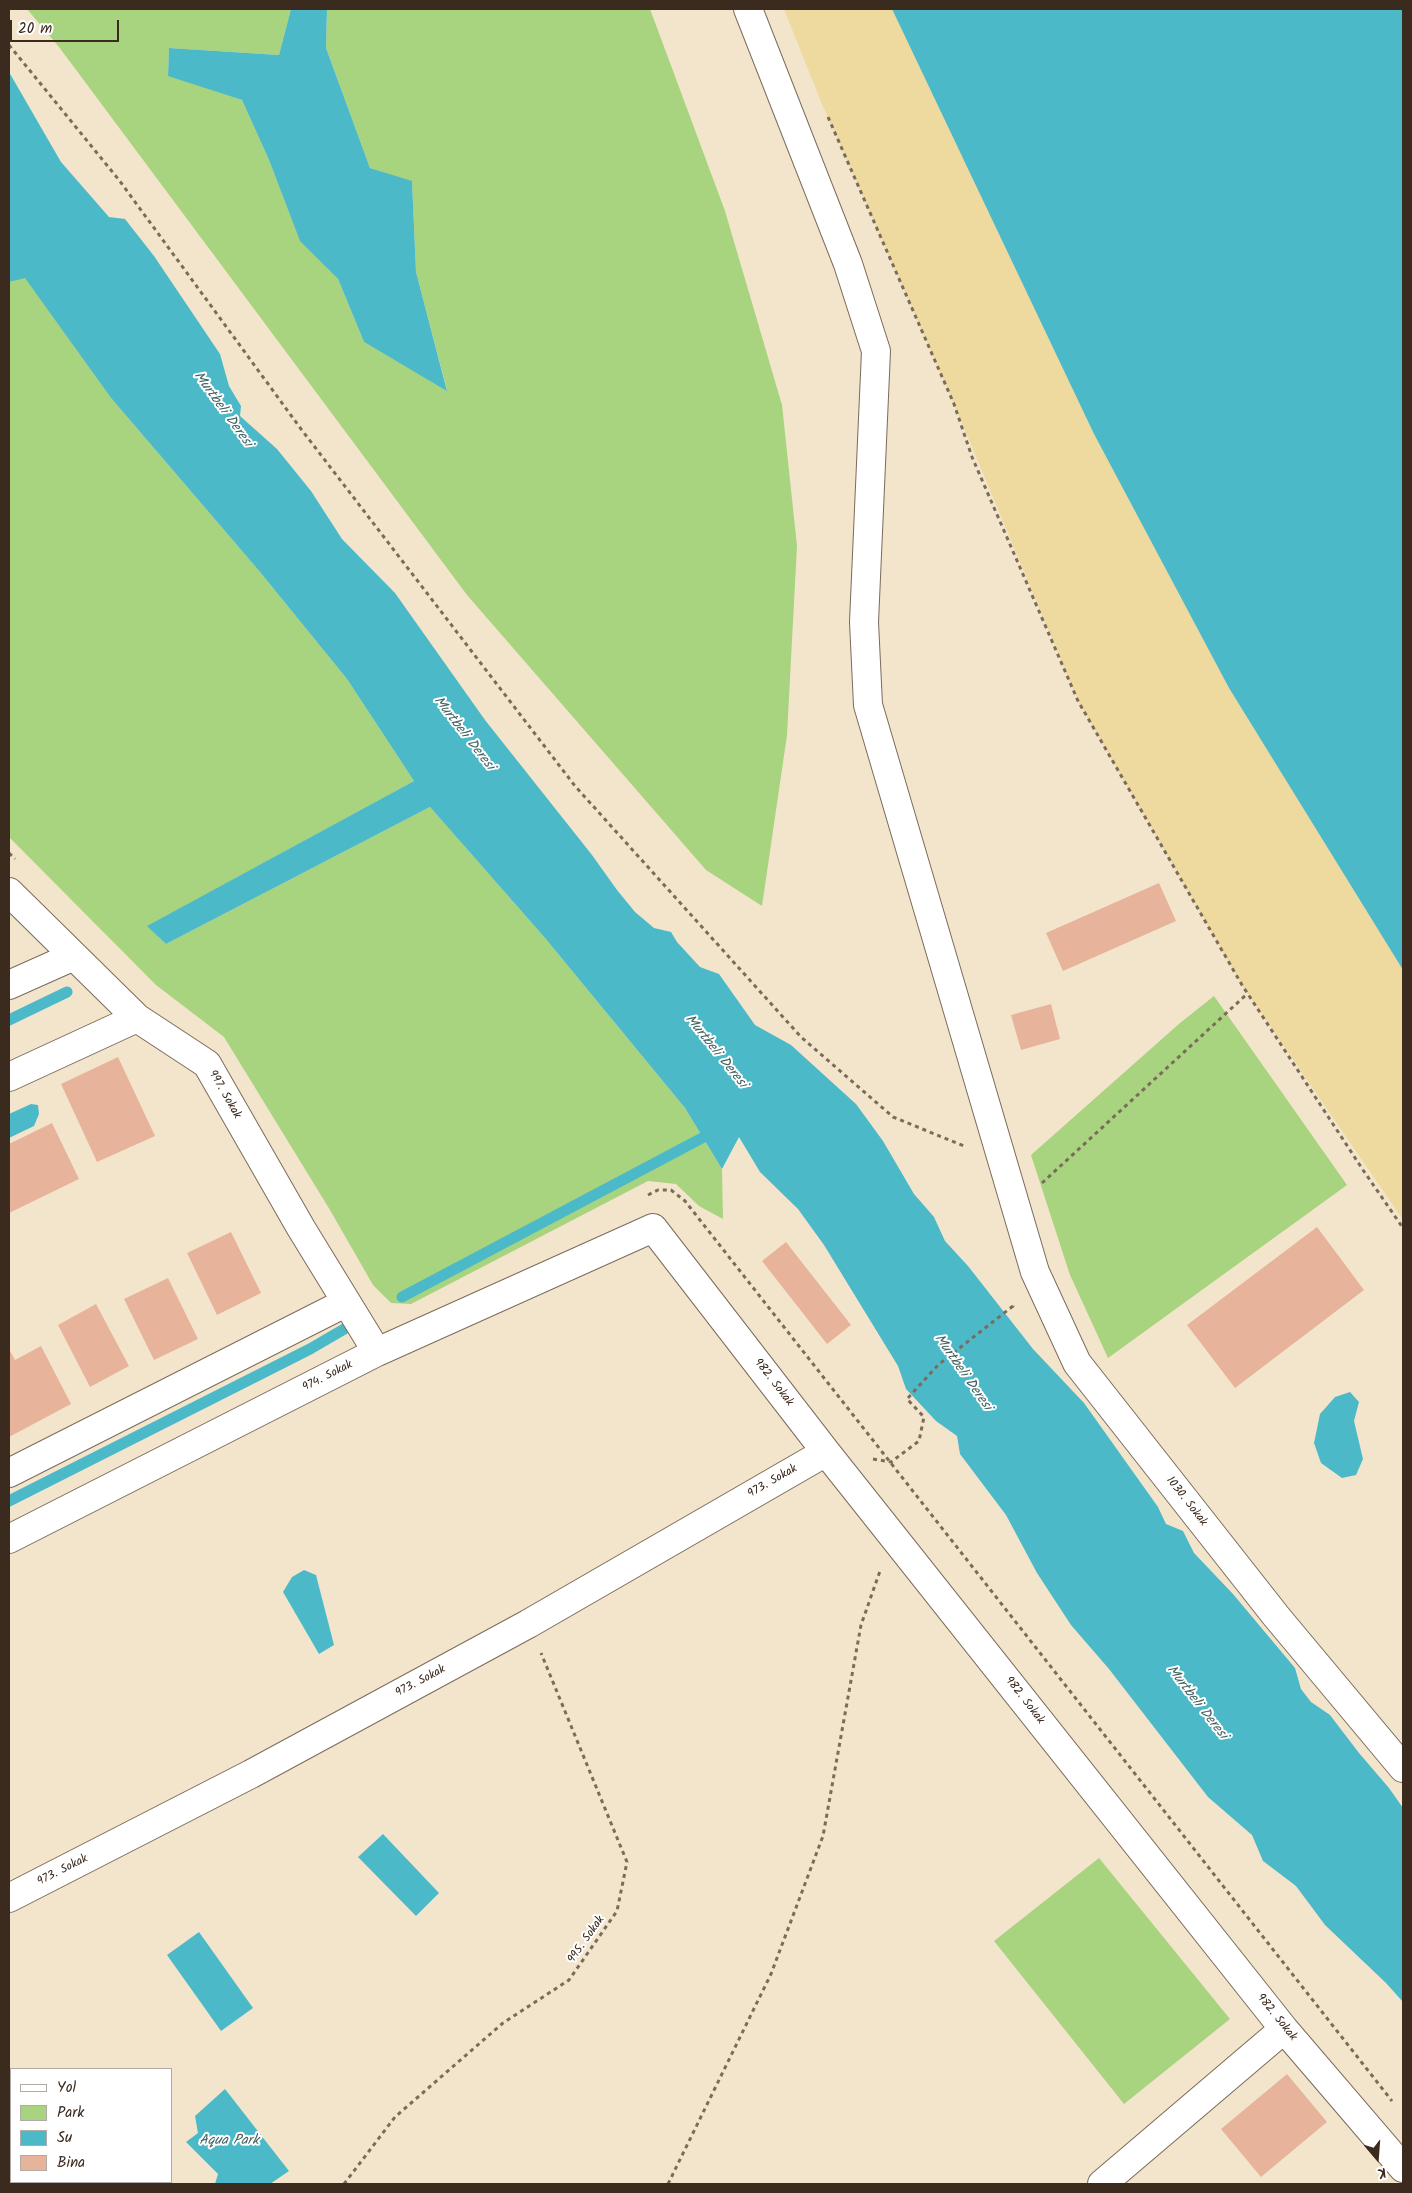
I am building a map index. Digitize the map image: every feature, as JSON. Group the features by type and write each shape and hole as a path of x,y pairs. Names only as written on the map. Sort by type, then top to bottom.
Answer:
{"street":[{"name":"1030. Sokak","path":"748,9 848,264 876,351 864,622 868,705 1035,1272 1077,1363 1276,1616 1403,1768"},
{"name":"997. Sokak","path":"9,892 137,1018 207,1064 346,1303 377,1352"},
{"path":"9,984 74,956"},
{"path":"9,1077 137,1018"},
{"name":"974. Sokak","path":"9,1539 377,1352 653,1228"},
{"name":"982. Sokak","path":"653,1228 826,1452 1284,2028 1403,2168"},
{"path":"9,1473 346,1303"},
{"name":"973. Sokak","path":"9,1898 251,1774 528,1624 826,1452"},
{"path":"1102,2184 1284,2028"}],"path":[{"path":"9,45 119,180 301,429 575,786 801,1037 893,1118 1003,1161"},
{"path":"827,115 954,404 972,457 1078,701 1248,994 1357,1162 1403,1228"},
{"path":"9,853 16,860"},
{"path":"1016,1207 1248,994"},
{"path":"644,1197 658,1190 671,1190 685,1201 1397,2108"},
{"path":"826,1452 891,1462 918,1441 924,1417 907,1399 938,1365 1013,1306 1011,1297"},
{"path":"668,2184 771,1974 823,1836 861,1625 892,1534"},
{"name":"995. Sokak","path":"344,2184 395,2117 503,2023 569,1980 618,1911 627,1862 528,1624"}],"green space":[{"path":"27,9 291,9 279,55 169,48 168,75 242,100 269,160 300,240 338,279 364,342 447,390 416,272 412,182 370,168 326,48 327,9 650,9 725,211 782,405 797,546 787,735 762,906 706,870 467,595 59,47"},
{"path":"25,277 111,398 260,572 347,679 414,781 148,926 166,944 430,807 545,938 685,1108 722,1169 723,1219 699,1206 676,1184 648,1181 411,1304 391,1303 373,1285 330,1210 224,1037 156,985 9,837 9,282"},
{"path":"1214,996 1347,1185 1108,1358 1070,1275 1031,1155 1180,1023"},
{"path":"1099,1858 1230,2019 1124,2104 994,1941"}],"sand":[{"path":"784,9 892,9 1094,434 1229,688 1403,970 1403,1220 1242,985 1078,701 954,404 819,97"}],"water":[{"path":"291,9 327,9 326,48 370,168 412,181 416,272 447,391 364,342 338,279 300,241 269,160 242,100 168,76 169,48 279,55"},
{"path":"892,9 1403,9 1403,970 1229,688 1094,434"},
{"name":"Murtbeli Deresi","path":"9,72 61,162 109,217 125,219 154,256 220,354 229,386 241,406 240,416 277,449 311,491 342,539 395,593 485,720 592,855 617,890 635,912 654,928 671,932 677,942 700,967 719,974 755,1025 791,1045 856,1104 883,1141 914,1194 934,1217 945,1241 968,1266 1033,1349 1084,1403 1158,1507 1166,1524 1183,1531 1194,1553 1233,1594 1295,1668 1301,1689 1311,1702 1330,1715 1389,1788 1403,1808 1403,2002 1386,1983 1325,1925 1296,1886 1263,1861 1252,1835 1208,1797 1109,1669 1071,1625 1037,1573 1006,1515 960,1454 957,1436 936,1421 906,1389 898,1366 824,1245 798,1209 760,1172 739,1137 722,1169 685,1108 545,938 430,807 166,944 147,926 414,781 347,679 260,572 111,398 25,278 9,282"},
{"path":"31,1104 38,1105 39,1114 34,1126 9,1138 9,1114"},
{"path":"1350,1392 1359,1402 1354,1421 1363,1459 1356,1475 1342,1478 1321,1463 1314,1443 1320,1414 1335,1397"},
{"path":"304,1570 316,1575 334,1645 319,1654 283,1592 292,1577"},
{"path":"383,1834 439,1893 416,1916 358,1857"},
{"path":"199,1932 253,2008 221,2031 167,1955"},
{"name":"Aqua Park","path":"225,2089 289,2171 270,2184 215,2184 218,2174 186,2142 198,2133 195,2116"}],"building":[{"path":"1159,883 1176,921 1063,971 1046,933"},
{"path":"1051,1004 1060,1039 1021,1050 1011,1015"},
{"path":"118,1057 155,1136 97,1162 61,1084"},
{"path":"52,1123 79,1179 9,1213 9,1144"},
{"path":"1317,1227 1364,1290 1235,1388 1187,1325"},
{"path":"231,1232 261,1293 217,1315 187,1253"},
{"path":"786,1242 851,1325 827,1344 762,1261"},
{"path":"168,1278 198,1339 154,1360 124,1299"},
{"path":"96,1304 129,1366 90,1387 58,1325"},
{"path":"41,1346 71,1404 9,1437 9,1349 15,1360"},
{"path":"1287,2074 1327,2122 1261,2177 1221,2129"}],"waterway":[{"path":"9,1020 67,992"},
{"path":"402,1297 702,1138"},
{"path":"9,1501 310,1349 346,1328"}]}
